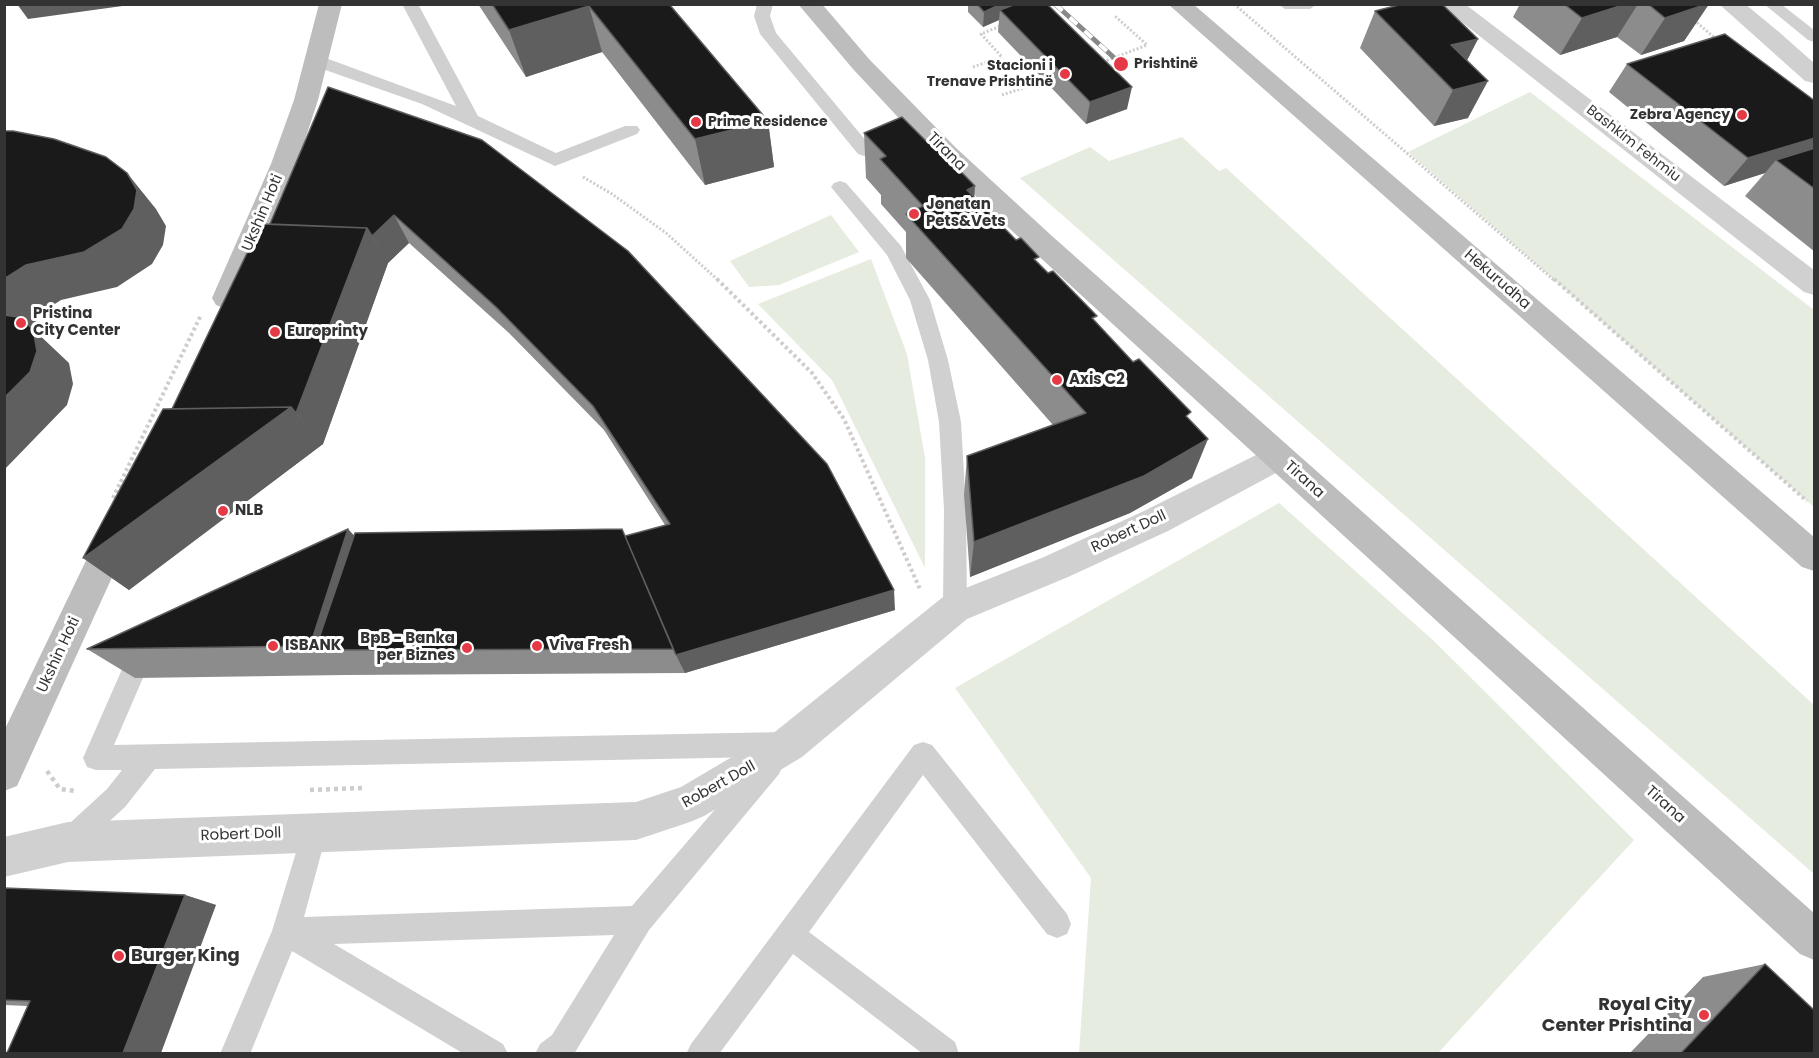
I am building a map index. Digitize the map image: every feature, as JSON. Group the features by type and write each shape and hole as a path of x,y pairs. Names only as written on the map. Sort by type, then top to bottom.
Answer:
{"main road":[{"name":"Ukshin Hoti","path":"209,317 258,227 284,164 317,61 331,4"},
{"name":"Tirana","path":"809,4 861,64 946,153 1131,326 1815,940"},
{"name":"Hekurudha","path":"1179,4 1815,557"},
{"name":"Ukshin Hoti","path":"4,772 120,503"}],"street":[{"name":"Bashkim Fehmiu","path":"1450,4 1815,285"},
{"path":"1730,4 1772,37 1815,76"},
{"name":"Robert Doll","path":"4,857 68,842 315,831 636,821 690,803 789,744 855,692 944,615 1136,530 1278,457"}],"lane":[{"path":"410,4 471,118"},
{"path":"765,4 762,16 768,34 864,150 921,127"},
{"path":"1285,4 1310,4"},
{"path":"1771,4 1815,37"},
{"path":"317,61 418,96 471,118 555,160 631,129"},
{"path":"840,187 894,251 920,300 938,360 950,422 955,509 944,615"},
{"path":"153,626 96,758 789,744"},
{"path":"550,1053 561,1045 639,920 789,744"},
{"path":"701,1053 923,754 1057,924"},
{"path":"68,842 116,798 149,757"},
{"path":"235,1053 286,932 315,831"},
{"path":"286,932 639,920"},
{"path":"286,932 493,1053"},
{"path":"790,935 945,1052"}],"path":[{"path":"1234,4 1408,152 1815,507"},
{"path":"1101,63 1148,45 1115,16"},
{"path":"1689,16 1720,43"},
{"path":"973,67 1002,57 981,34 1003,25"},
{"path":"1002,95 1045,81"},
{"path":"555,160 612,194 666,233 743,303 812,372 844,419 944,615"},
{"path":"120,503 209,317"},
{"path":"45,766 48,775 60,789 116,798"},
{"path":"304,790 363,788"}],"shaded area":[{"path":"1530,92 1814,310 1814,507 1408,152"},
{"path":"1182,137 1219,171 1226,168 1814,705 1814,874 1020,178 1090,147 1109,161"},
{"path":"831,215 859,252 779,285 749,287 730,261"},
{"path":"871,259 907,354 925,458 925,568 832,380 758,304"},
{"path":"1279,503 1435,642 1634,840 1438,1053 1079,1053 1091,878 955,688"}],"building":[{"path":"492,4 669,4 768,121 695,139 589,6 509,30"},
{"path":"977,4 1001,4 984,12"},
{"path":"1016,4 1047,4 1132,87 1090,102 1000,10"},
{"path":"1403,4 1442,4 1478,39 1451,45 1488,81 1453,90 1375,11"},
{"path":"1564,4 1626,4 1582,18"},
{"path":"1648,4 1707,4 1665,18"},
{"path":"1725,34 1815,101 1815,138 1748,158 1627,64"},
{"path":"328,87 482,140 628,251 827,464 894,590 676,655 625,536 670,524 593,406 496,307 394,215 372,236 367,228 270,224"},
{"path":"902,117 928,143 932,142 975,186 967,190 1016,240 1021,238 1039,257 1034,259 1048,273 1053,271 1097,316 1092,318 1133,362 1139,359 1191,412 1186,416 1208,439 1144,476 974,542 967,456 1086,413 906,214 923,206 880,159 886,156 864,133"},
{"path":"4,131 54,139 106,157 127,173 137,190 134,209 122,229 84,252 26,265 4,279"},
{"path":"1815,148 1815,189 1776,160"},
{"path":"261,224 367,228 296,413 291,407 172,409"},
{"path":"4,315 18,317 33,329 37,351 30,372 4,398"},
{"path":"291,407 83,558 163,409"},
{"path":"348,529 310,646 87,649"},
{"path":"622,529 673,649 315,650 355,533"},
{"path":"4,888 185,895 123,1053 7,1053 30,1001 4,1000"},
{"path":"1765,964 1815,1011 1815,1053 1681,1053"}],"railway":[{"path":"1055,4 1121,64"}],"place":[{"name":"Prishtinë","path":"1121,64"},
{"name":"Stacioni i Trenave Prishtinë","path":"1065,74"},
{"name":"Zebra Agency","path":"1742,115"},
{"name":"Prime Residence","path":"696,122"},
{"name":"Jonatan Pets&Vets","path":"914,214"},
{"name":"Pristina City Center","path":"21,323"},
{"name":"Europrinty","path":"275,332"},
{"name":"Axis C2","path":"1057,380"},
{"name":"NLB","path":"223,511"},
{"name":"ISBANK","path":"273,646"},
{"name":"Viva Fresh","path":"537,646"},
{"name":"BpB - Banka per Biznes","path":"467,648"},
{"name":"Burger King","path":"119,956"},
{"name":"Royal City Center Prishtina","path":"1704,1015"}]}
